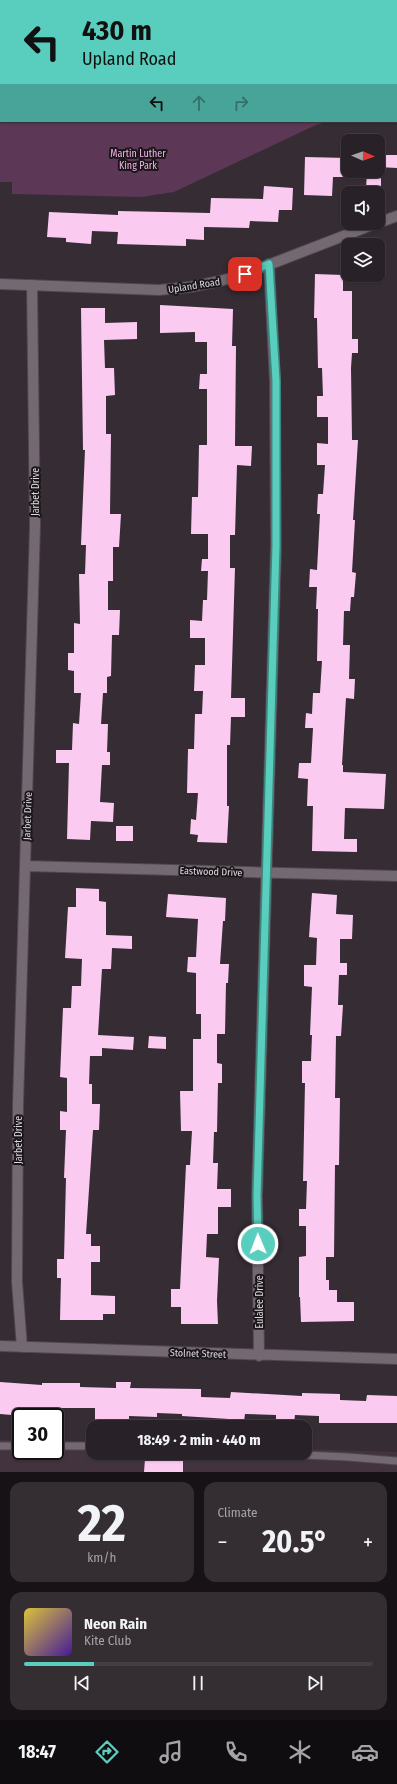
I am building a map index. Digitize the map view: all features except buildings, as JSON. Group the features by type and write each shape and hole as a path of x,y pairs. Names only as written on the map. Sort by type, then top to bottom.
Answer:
{"street":[{"name":"Upland Road","path":"385,220 397,216"},
{"name":"Upland Road","path":"0,284 159,290 190,287 245,274 359,230"},
{"name":"Eulalee Drive","path":"259,1356 257,1196 276,546 276,381 269,264"},
{"name":"Jarbet Drive","path":"22,1347 17,1282 18,1105 35,526 32,285"},
{"name":"Eastwood Drive","path":"26,866 397,876"},
{"name":"Stolnet Street","path":"0,1346 259,1356 397,1359"}],"lane":[{"path":"0,1446 12,1446"},
{"path":"64,1446 86,1446"},
{"path":"312,1455 397,1461"}],"shaded area":[{"path":"0,1440 12,1440 12,1460 64,1460 64,1441 86,1442 86,1460 312,1460 312,1449 397,1452 397,1472 0,1472"}],"green space":[{"name":"Martin Luther King Park","path":"0,122 327,122 316,125 174,192 141,197 12,194 12,182 0,182"}],"route":[{"path":"245,274 269,264 276,381 276,546 257,1196 258,1244"}]}
